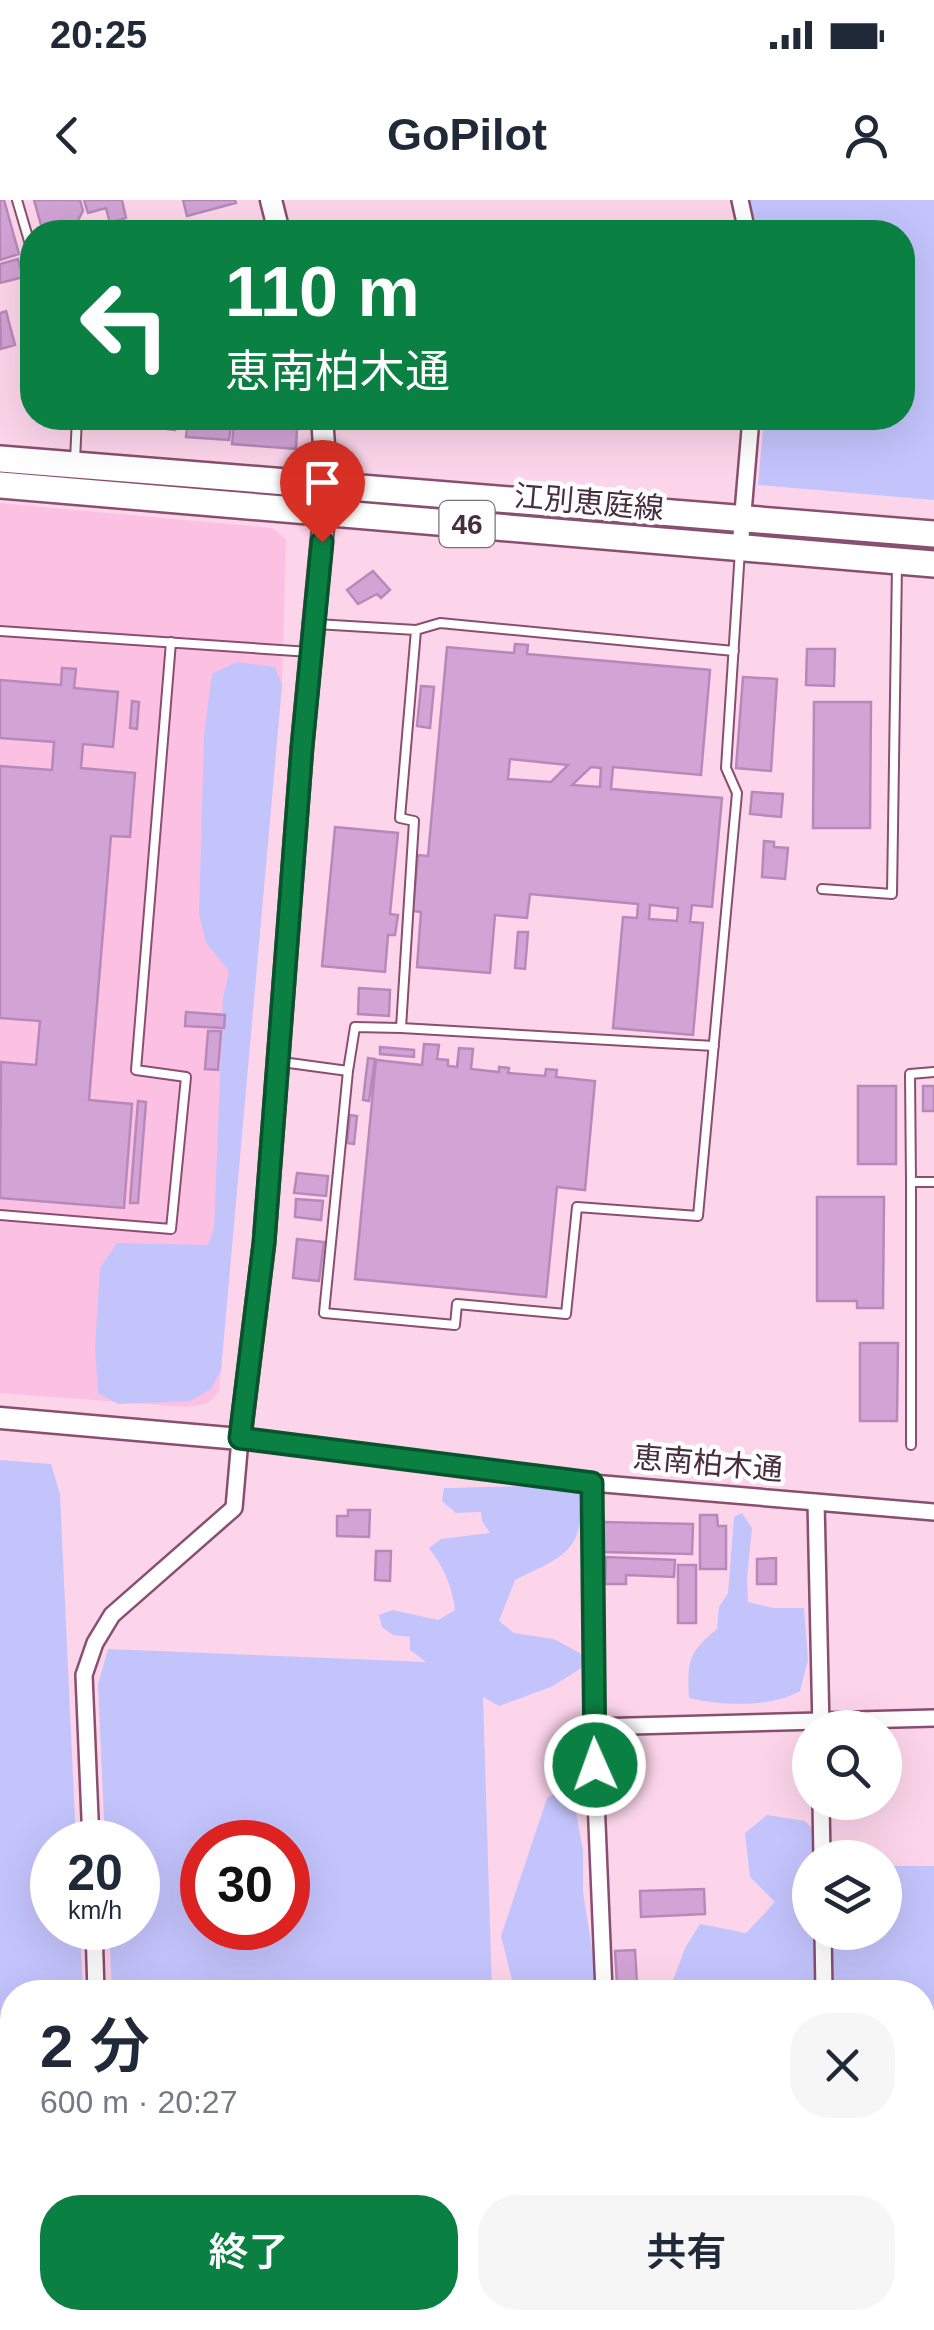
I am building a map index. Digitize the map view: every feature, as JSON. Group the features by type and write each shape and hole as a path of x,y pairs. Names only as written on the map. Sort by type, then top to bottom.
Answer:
{"main road":[{"name":"江別恵庭線","path":"0,459 740,548 934,564"},
{"name":"江別恵庭線","path":"0,484 742,519 934,534"}],"street":[{"path":"89,1820 84,1674 95,1644 112,1615 234,1508 264,1243 310,652 326,499 323,430"},
{"path":"740,548 750,430"},
{"name":"恵南柏木通","path":"0,1418 240,1438 592,1483 934,1512"},
{"path":"592,1483 593,1727 604,1980"},
{"path":"816,1502 820,1710"},
{"path":"902,1719 934,1718"},
{"path":"593,1727 792,1723"},
{"path":"95,1950 96,1980"},
{"path":"823,1950 824,1980"}],"lane":[{"path":"75,465 76,430"},
{"path":"714,1046 355,1028 324,1313 454,1325 457,1304 566,1314 577,1207 698,1216 714,1046 737,793 726,768 740,548"},
{"path":"822,889 892,894 897,561"},
{"path":"314,624 416,630 440,623 734,651"},
{"path":"0,630 310,652"},
{"path":"402,1028 414,822 400,818 416,630"},
{"path":"0,1215 171,1228 186,1077 136,1070 171,642"},
{"path":"278,1061 348,1071"},
{"path":"911,1445 910,1074 934,1072"},
{"path":"911,1182 934,1182"}],"shaded area":[{"path":"748,200 934,200 934,500 758,485 763,430 915,430 915,220 753,220"},
{"path":"0,503 272,528 286,539 282,685 219,1392 207,1404 186,1407 0,1393"},
{"path":"236,662 275,667 282,685 221,1370 211,1389 190,1401 118,1404 98,1393 95,1347 100,1268 117,1243 208,1245 214,1228 223,998 229,971 206,943 199,914 204,735 212,674"},
{"path":"0,1460 51,1464 60,1494 75,1820 30,1820 30,1950 81,1950 82,1980 0,1980"},
{"path":"532,1486 580,1490 581,1510 575,1539 559,1557 515,1580 499,1621 514,1633 554,1639 580,1653 585,1666 551,1687 499,1706 483,1697 492,1980 111,1980 110,1950 160,1950 160,1820 104,1820 98,1684 108,1649 426,1662 410,1650 410,1637 393,1635 382,1627 379,1615 393,1610 438,1620 455,1610 446,1578 429,1548 441,1539 490,1533 481,1512 456,1513 442,1501 444,1488"},
{"path":"742,1513 752,1528 748,1602 774,1608 804,1608 808,1660 800,1691 788,1697 746,1704 689,1698 692,1658 717,1629 719,1607 728,1593 734,1517"},
{"path":"571,1785 583,1850 583,1892 596,1974 608,1980 512,1980 501,1936 547,1798"},
{"path":"767,1815 805,1821 823,1840 792,1840 792,1950 902,1950 902,1866 934,1866 934,1980 673,1980 685,1948 700,1924 746,1933 775,1902 750,1877 745,1833"}],"building":[{"path":"0,200 4,200 19,254 0,260"},
{"path":"34,200 80,200 83,211 78,220 40,220"},
{"path":"84,200 122,200 126,218 109,220 106,208 88,213"},
{"path":"183,200 235,200 236,203 187,216"},
{"path":"18,259 20,278 0,283 0,264"},
{"path":"6,311 15,345 1,349 0,313"},
{"path":"187,430 230,430 229,440 186,437"},
{"path":"233,430 297,430 296,449 232,444"},
{"path":"373,571 390,590 381,598 377,594 358,604 347,590"},
{"path":"515,644 528,645 527,654 710,670 701,775 613,767 611,789 722,798 712,907 692,905 690,922 703,923 693,1035 613,1028 623,917 637,918 638,904 530,894 527,918 495,915 490,973 417,967 421,912 413,911 418,855 428,856 447,647 514,653","holes":["510,759 568,765 551,782 508,779","591,767 601,768 600,787 572,785","650,905 678,908 677,921 649,919"]},
{"path":"807,649 835,649 834,686 806,685"},
{"path":"62,668 76,669 74,688 118,692 113,747 83,744 81,768 135,773 130,837 111,836 89,1100 132,1104 124,1208 0,1198 1,1062 36,1065 40,1021 0,1018 0,766 52,770 54,742 0,738 0,680 61,685"},
{"path":"743,677 777,679 771,771 736,768"},
{"path":"421,686 434,687 430,728 417,726"},
{"path":"132,701 139,702 137,729 130,728"},
{"path":"814,702 871,702 870,828 813,828"},
{"path":"752,792 783,794 781,817 750,814"},
{"path":"335,827 398,833 390,914 398,915 395,935 388,935 385,972 322,966"},
{"path":"764,841 788,848 785,879 762,877"},
{"path":"518,932 528,932 525,969 515,968"},
{"path":"359,988 390,990 389,1016 358,1014"},
{"path":"186,1012 225,1015 224,1028 185,1026"},
{"path":"208,1031 221,1031 218,1070 205,1069"},
{"path":"424,1044 439,1045 437,1059 448,1060 448,1066 457,1067 459,1048 473,1049 471,1069 499,1072 499,1067 509,1068 508,1073 545,1076 546,1069 557,1070 556,1077 595,1081 585,1190 557,1187 546,1297 355,1279 376,1060 422,1065"},
{"path":"380,1047 414,1050 414,1057 380,1054"},
{"path":"368,1058 375,1059 369,1101 363,1100"},
{"path":"858,1086 896,1086 896,1164 858,1164"},
{"path":"923,1086 934,1086 934,1111 923,1111"},
{"path":"138,1101 146,1102 138,1203 130,1203"},
{"path":"350,1115 357,1116 354,1144 347,1143"},
{"path":"297,1173 328,1176 326,1196 294,1193"},
{"path":"817,1197 884,1197 883,1308 857,1308 857,1301 817,1301"},
{"path":"296,1199 323,1201 321,1220 295,1217"},
{"path":"297,1239 324,1242 319,1281 293,1278"},
{"path":"860,1343 898,1343 897,1421 860,1421"},
{"path":"348,1510 370,1510 369,1537 337,1536 337,1516 348,1516"},
{"path":"700,1515 717,1515 718,1526 726,1526 726,1569 700,1569"},
{"path":"602,1522 693,1524 692,1554 601,1552"},
{"path":"376,1551 391,1551 390,1581 375,1580"},
{"path":"606,1557 675,1560 674,1577 626,1575 626,1584 605,1584"},
{"path":"776,1558 776,1584 757,1584 757,1559"},
{"path":"678,1565 696,1565 696,1623 678,1623"},
{"path":"704,1889 705,1914 641,1917 640,1891"},
{"path":"635,1950 637,1980 617,1980 615,1951"}],"route":[{"path":"322,542 302,747 264,1243 240,1438 592,1483 595,1765"}]}
